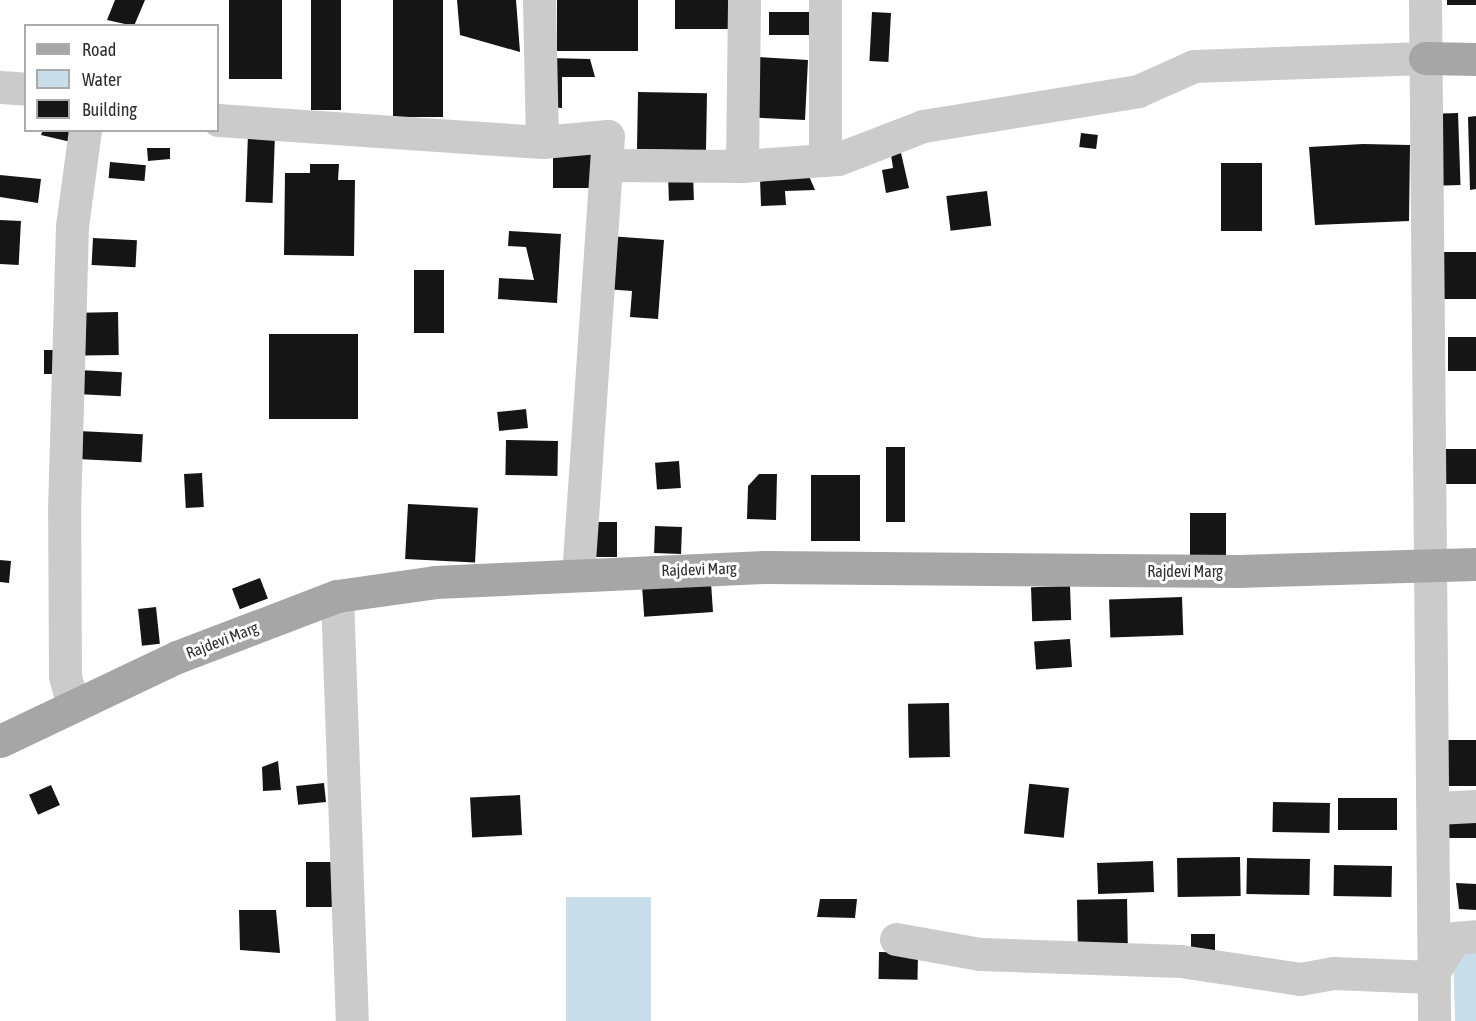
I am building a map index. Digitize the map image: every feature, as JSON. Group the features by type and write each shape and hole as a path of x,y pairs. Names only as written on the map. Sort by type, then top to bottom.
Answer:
{"main road":[{"path":"1425,58 1476,59"},
{"name":"Rajdevi Marg","path":"0,741 177,657 337,596 435,582 578,573 766,567 1237,571 1476,564"}],"street":[{"path":"539,0 542,142"},
{"path":"742,166 744,0"},
{"path":"825,0 825,160"},
{"path":"1425,0 1429,565 1435,808 1432,975 1434,1021"},
{"path":"607,165 742,166 825,160 923,126 1138,91 1194,66 1425,58"},
{"path":"0,87 24,89"},
{"path":"219,120 542,142 609,136 578,573"},
{"path":"73,706 65,676 64,512 72,226 85,132"},
{"path":"337,596 352,1021"},
{"path":"1435,808 1476,806"},
{"path":"1432,975 1455,938 1476,936"},
{"path":"896,939 980,954 1180,961 1300,979 1334,973 1432,975"}],"water":[{"path":"566,897 651,897 651,1021 566,1021"},
{"path":"1476,942 1476,1021 1455,1021 1453,953"}],"building":[{"path":"115,0 145,0 135,24 107,20"},
{"path":"229,0 282,0 282,79 229,79"},
{"path":"311,0 341,0 341,110 311,110"},
{"path":"393,0 443,0 443,117 393,117"},
{"path":"457,0 516,0 520,52 460,35"},
{"path":"557,0 638,0 638,51 557,51"},
{"path":"675,0 732,0 732,29 675,29"},
{"path":"1447,0 1476,0 1476,5 1447,5"},
{"path":"769,12 814,12 814,35 769,35"},
{"path":"872,12 891,13 888,62 869,61"},
{"path":"759,57 808,60 805,120 742,117"},
{"path":"549,58 590,59 595,77 562,77 562,108 548,107"},
{"path":"638,92 707,93 706,150 637,149"},
{"path":"1458,113 1461,185 1438,186 1435,114"},
{"path":"1476,116 1476,189 1470,190 1468,117"},
{"path":"42,132 78,132 75,143 41,135"},
{"path":"248,133 275,134 273,203 246,202"},
{"path":"1081,133 1098,135 1096,149 1079,147"},
{"path":"553,142 591,142 591,188 553,188"},
{"path":"1363,144 1410,145 1409,221 1315,225 1309,147"},
{"path":"147,148 170,148 170,159 148,161"},
{"path":"901,153 909,188 886,193 882,170 893,168 891,155"},
{"path":"110,162 146,165 144,181 109,178"},
{"path":"1221,163 1262,163 1262,231 1221,231"},
{"path":"310,164 339,164 338,180 355,180 354,256 284,255 285,173 310,173"},
{"path":"693,174 694,200 669,201 668,175"},
{"path":"0,175 41,179 38,203 0,197"},
{"path":"809,176 815,190 785,191 786,205 761,206 760,179"},
{"path":"987,191 991,226 951,231 946,196"},
{"path":"0,220 21,221 19,265 0,264"},
{"path":"509,231 561,234 557,303 498,299 499,278 534,280 526,247 508,246"},
{"path":"609,236 664,240 658,319 630,317 632,291 605,289"},
{"path":"93,238 137,240 136,267 92,265"},
{"path":"1443,252 1476,252 1476,299 1443,299"},
{"path":"414,270 444,270 444,333 414,333"},
{"path":"118,312 119,355 83,356 82,313"},
{"path":"269,334 358,334 358,419 269,419"},
{"path":"1448,337 1476,337 1476,371 1448,371"},
{"path":"44,350 58,350 58,374 44,374"},
{"path":"78,370 122,372 121,396 77,394"},
{"path":"526,409 528,428 499,431 497,412"},
{"path":"79,431 143,434 141,462 78,459"},
{"path":"506,440 558,441 557,476 505,475"},
{"path":"886,447 905,447 905,522 886,522"},
{"path":"1442,449 1476,449 1476,484 1442,484"},
{"path":"679,461 681,488 657,490 655,463"},
{"path":"202,473 204,507 186,508 184,474"},
{"path":"759,474 777,474 776,520 747,519 748,486"},
{"path":"811,475 860,475 860,541 811,541"},
{"path":"408,504 478,508 475,563 405,559"},
{"path":"1190,513 1226,513 1226,562 1190,562"},
{"path":"593,522 617,522 617,557 593,557"},
{"path":"655,526 682,527 681,554 654,553"},
{"path":"0,560 11,561 9,583 0,582"},
{"path":"260,578 268,599 240,609 232,589"},
{"path":"711,583 713,612 644,617 642,588"},
{"path":"1070,586 1071,620 1032,621 1031,587"},
{"path":"1182,597 1183,635 1110,638 1109,600"},
{"path":"156,607 160,644 142,646 138,609"},
{"path":"1070,639 1072,667 1036,669 1034,642"},
{"path":"949,703 950,757 909,758 908,704"},
{"path":"1441,740 1476,740 1476,786 1441,786"},
{"path":"278,761 281,790 263,791 262,767"},
{"path":"324,783 326,802 298,805 296,786"},
{"path":"1029,784 1069,788 1064,838 1024,834"},
{"path":"51,785 60,805 38,815 29,795"},
{"path":"520,795 522,835 472,838 470,798"},
{"path":"1338,798 1397,798 1397,830 1338,830"},
{"path":"1273,802 1330,803 1329,833 1272,832"},
{"path":"1446,810 1476,810 1476,838 1446,838"},
{"path":"1240,857 1241,896 1178,897 1177,858"},
{"path":"1247,858 1310,859 1309,895 1246,894"},
{"path":"1153,861 1154,892 1098,894 1097,863"},
{"path":"306,862 333,862 333,907 306,907"},
{"path":"1334,865 1392,866 1391,897 1333,896"},
{"path":"1456,883 1476,884 1476,910 1459,909"},
{"path":"820,899 857,899 855,918 817,917"},
{"path":"1127,899 1128,952 1078,953 1077,900"},
{"path":"239,910 276,910 280,953 240,950"},
{"path":"1191,934 1215,934 1215,955 1191,955"},
{"path":"879,952 918,953 918,980 879,979"}]}
